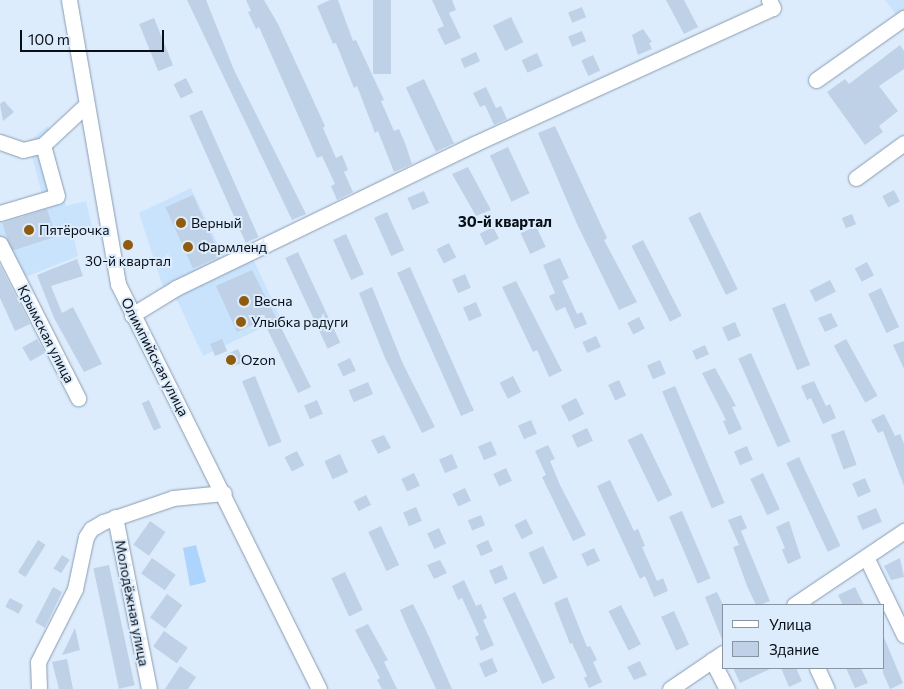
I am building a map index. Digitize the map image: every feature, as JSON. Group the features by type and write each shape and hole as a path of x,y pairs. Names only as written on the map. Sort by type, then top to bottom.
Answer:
{"street":[{"name":"Олимпийская улица","path":"69,0 118,284 132,315 224,493 320,689"},
{"path":"132,315 176,288 442,160 773,8 770,0"},
{"path":"816,80 904,18"},
{"path":"0,142 23,150 43,145 86,105"},
{"path":"856,178 904,143"},
{"path":"0,213 57,196 43,145"},
{"name":"Крымская улица","path":"0,244 78,398"},
{"path":"39,689 38,662 75,589 86,536 95,526 173,498 224,493"},
{"name":"Молодёжная улица","path":"115,518 149,689"},
{"path":"796,604 904,531"},
{"path":"866,557 904,635"},
{"path":"670,689 717,656 727,689"},
{"path":"817,669 827,689"}],"shaded area":[{"path":"885,0 904,0 904,11 897,16"},
{"path":"48,126 66,206 86,201 92,227 73,234 78,256 16,281 0,250 0,210 43,197 28,142"},
{"path":"191,188 225,259 248,248 281,319 203,356 178,302 162,284 139,213"},
{"path":"196,545 206,582 190,586 183,548"}],"building":[{"path":"187,0 206,0 234,70 306,214 292,220"},
{"path":"246,0 264,0 278,24 325,126 323,128 336,158 342,155 348,170 344,172 353,192 337,200 331,186 335,184 322,156 317,158 259,27 256,29 248,12 251,11"},
{"path":"330,0 338,0 353,41 356,40 384,100 381,101 394,131 399,129 405,143 412,164 394,172 378,131 375,133 357,86 354,88 336,43 333,44 317,6"},
{"path":"373,0 391,0 391,74 373,74"},
{"path":"432,0 452,0 456,10 449,13 461,38 445,45 437,29 444,26"},
{"path":"666,0 684,0 698,27 684,34"},
{"path":"582,7 586,17 572,23 568,13"},
{"path":"511,17 523,42 505,51 493,26"},
{"path":"154,18 173,65 158,71 139,24"},
{"path":"643,29 652,42 649,43 652,49 638,55 632,35"},
{"path":"582,31 586,41 572,47 568,37"},
{"path":"900,45 904,51 904,69 879,86 898,111 879,126 883,132 865,145 827,92 845,79 849,84"},
{"path":"476,52 480,61 465,68 460,59"},
{"path":"537,53 543,66 528,73 522,60"},
{"path":"593,55 600,70 588,76 581,60"},
{"path":"186,78 193,92 181,99 174,84"},
{"path":"424,79 454,143 436,152 406,87"},
{"path":"486,87 496,108 501,106 507,119 494,125 485,105 480,107 473,93"},
{"path":"4,101 14,112 3,121 0,104"},
{"path":"202,110 259,237 246,243 189,116"},
{"path":"555,126 607,238 604,240 637,302 619,310 577,224 538,133"},
{"path":"508,147 530,193 511,202 490,155"},
{"path":"468,167 491,210 476,216 452,174"},
{"path":"894,190 900,202 888,207 882,196"},
{"path":"424,191 429,203 413,210 407,198"},
{"path":"193,195 220,256 193,268 166,207"},
{"path":"47,209 56,237 11,251 2,224"},
{"path":"387,212 404,250 391,256 374,218"},
{"path":"700,212 738,289 726,295 688,218"},
{"path":"852,214 856,224 846,228 842,218"},
{"path":"536,226 546,247 530,254 521,233"},
{"path":"493,227 499,239 486,245 480,234"},
{"path":"346,234 364,274 351,280 333,240"},
{"path":"643,240 682,316 670,322 631,246"},
{"path":"449,243 456,257 444,264 437,249"},
{"path":"298,252 340,343 328,349 285,258"},
{"path":"560,258 569,278 562,281 577,314 582,312 587,324 575,329 565,307 556,311 549,296 555,293 543,265"},
{"path":"77,259 83,276 51,286 62,313 73,307 102,364 84,372 54,318 37,275"},
{"path":"867,262 874,275 862,282 855,269"},
{"path":"0,265 30,324 15,331 0,298"},
{"path":"410,267 474,410 461,416 397,273"},
{"name":"Весна","path":"252,270 311,387 298,393 263,320 237,332 216,286"},
{"path":"465,274 471,288 458,293 452,279"},
{"path":"830,280 836,292 815,302 810,290"},
{"path":"516,281 562,371 549,377 537,350 533,352 502,287"},
{"path":"372,287 403,364 435,427 422,433 385,358 359,293"},
{"path":"881,288 899,327 886,333 868,294"},
{"path":"476,302 482,316 469,321 463,307"},
{"path":"785,303 810,365 797,370 772,308"},
{"path":"831,313 838,326 825,332 818,318"},
{"path":"639,317 645,329 633,334 627,323"},
{"path":"735,322 741,336 728,341 722,327"},
{"path":"596,336 601,347 587,353 582,342"},
{"path":"37,339 45,353 30,361 22,348"},
{"path":"222,339 227,351 215,356 210,344"},
{"path":"846,339 878,396 865,403 834,346"},
{"path":"904,341 904,369 893,345"},
{"path":"705,345 709,354 696,360 692,351"},
{"path":"238,349 244,362 231,368 225,355"},
{"path":"751,353 790,442 778,447 738,359"},
{"path":"350,358 356,371 343,377 337,364"},
{"path":"660,360 666,374 653,379 647,365"},
{"path":"715,368 736,406 732,407 742,429 729,435 723,421 726,420 702,373"},
{"path":"255,376 282,442 269,447 242,381"},
{"path":"513,376 521,392 508,399 500,383"},
{"path":"619,380 626,395 615,400 608,385"},
{"path":"814,381 826,406 830,404 836,418 823,424 811,398 807,400 801,386"},
{"path":"368,382 373,394 354,402 349,390"},
{"path":"675,386 725,503 712,508 662,391"},
{"path":"576,398 584,414 569,422 561,406"},
{"path":"149,400 161,427 154,431 142,403"},
{"path":"317,400 323,414 310,419 304,405"},
{"path":"884,414 895,436 900,434 904,444 904,486 883,431 878,433 871,420"},
{"path":"531,420 537,434 524,439 518,425"},
{"path":"587,428 593,441 578,448 572,435"},
{"path":"844,430 857,465 843,470 831,435"},
{"path":"642,433 672,495 658,502 628,440"},
{"path":"384,435 391,448 378,454 371,440"},
{"path":"491,441 497,455 484,460 478,446"},
{"path":"548,445 555,459 550,461 560,485 586,535 573,541 542,477 546,475 535,451"},
{"path":"747,446 753,460 740,465 734,451"},
{"path":"297,451 304,465 292,472 285,457"},
{"path":"340,454 348,472 333,479 324,461"},
{"path":"452,454 458,468 445,473 439,459"},
{"path":"799,457 840,546 828,552 786,463"},
{"path":"506,468 512,481 499,487 493,474"},
{"path":"414,473 420,486 407,492 401,479"},
{"path":"763,473 780,509 767,515 750,479"},
{"path":"865,478 871,492 858,497 852,483"},
{"path":"610,480 634,531 638,529 645,546 642,547 657,581 663,578 668,591 654,597 645,576 640,579 597,486"},
{"path":"465,488 471,501 458,507 452,494"},
{"path":"366,495 371,505 359,511 354,501"},
{"path":"416,507 422,521 409,526 403,512"},
{"path":"876,508 882,522 863,530 857,516"},
{"path":"682,511 711,578 698,584 669,516"},
{"path":"481,515 485,525 472,530 468,520"},
{"path":"741,515 747,528 741,531 770,601 756,604 733,547 739,545 728,520"},
{"path":"526,519 533,533 522,539 514,525"},
{"path":"150,521 166,532 149,556 133,545"},
{"path":"789,521 801,558 788,564 782,550 785,548 776,527"},
{"path":"381,526 399,565 386,571 368,532"},
{"path":"439,528 446,543 434,549 427,533"},
{"path":"38,540 46,545 25,577 18,572"},
{"path":"488,540 493,551 481,556 476,545"},
{"path":"543,546 558,578 543,584 528,553"},
{"path":"594,548 600,561 587,567 581,554"},
{"path":"62,555 70,560 61,573 54,569"},
{"path":"152,558 176,575 165,590 141,574"},
{"path":"900,558 904,577 891,580 884,566"},
{"path":"440,560 447,573 434,579 427,565"},
{"path":"109,565 135,685 119,689 93,568"},
{"path":"502,565 508,579 495,584 489,570"},
{"path":"345,572 363,610 349,616 331,578"},
{"path":"464,580 476,606 481,604 487,618 483,620 494,645 481,651 475,637 479,635 462,598 458,600 452,586"},
{"path":"53,587 62,592 45,628 35,622"},
{"path":"855,587 864,604 842,604 838,595"},
{"path":"515,592 555,678 542,684 502,598"},
{"path":"717,592 723,604 722,640 705,597"},
{"path":"167,594 182,605 165,629 150,617"},
{"path":"567,597 587,647 590,646 597,660 593,662 602,682 589,688 584,678 587,676 572,643 570,644 554,603"},
{"path":"10,598 23,605 19,614 5,607"},
{"path":"413,604 452,689 436,689 406,624 400,610"},
{"path":"621,605 641,644 629,651 609,611"},
{"path":"674,611 689,645 676,650 661,617"},
{"path":"368,624 388,660 384,662 397,689 382,689 377,680 380,678 355,630"},
{"path":"75,628 80,650 62,655"},
{"path":"164,631 188,648 177,663 153,647"},
{"path":"884,637 903,683 890,689 883,673"},
{"path":"492,658 498,672 485,677 479,663"},
{"path":"67,659 73,689 59,689 52,662"},
{"path":"640,661 647,675 634,680 627,667"},
{"path":"180,666 196,677 188,689 165,689"},
{"path":"733,669 770,669 740,683"},
{"path":"781,669 796,669 802,681 789,687"},
{"path":"846,669 861,669 868,683 855,688"}],"place":[{"name":"Верный","path":"181,223"},
{"name":"Пятёрочка","path":"29,230"},
{"name":"30-й квартал","path":"128,245"},
{"name":"Фармленд","path":"188,247"},
{"name":"Весна","path":"244,301"},
{"name":"Улыбка радуги","path":"241,322"},
{"name":"Ozon","path":"231,360"}],"district":[{"name":"30-й квартал","path":"505,222"}]}
